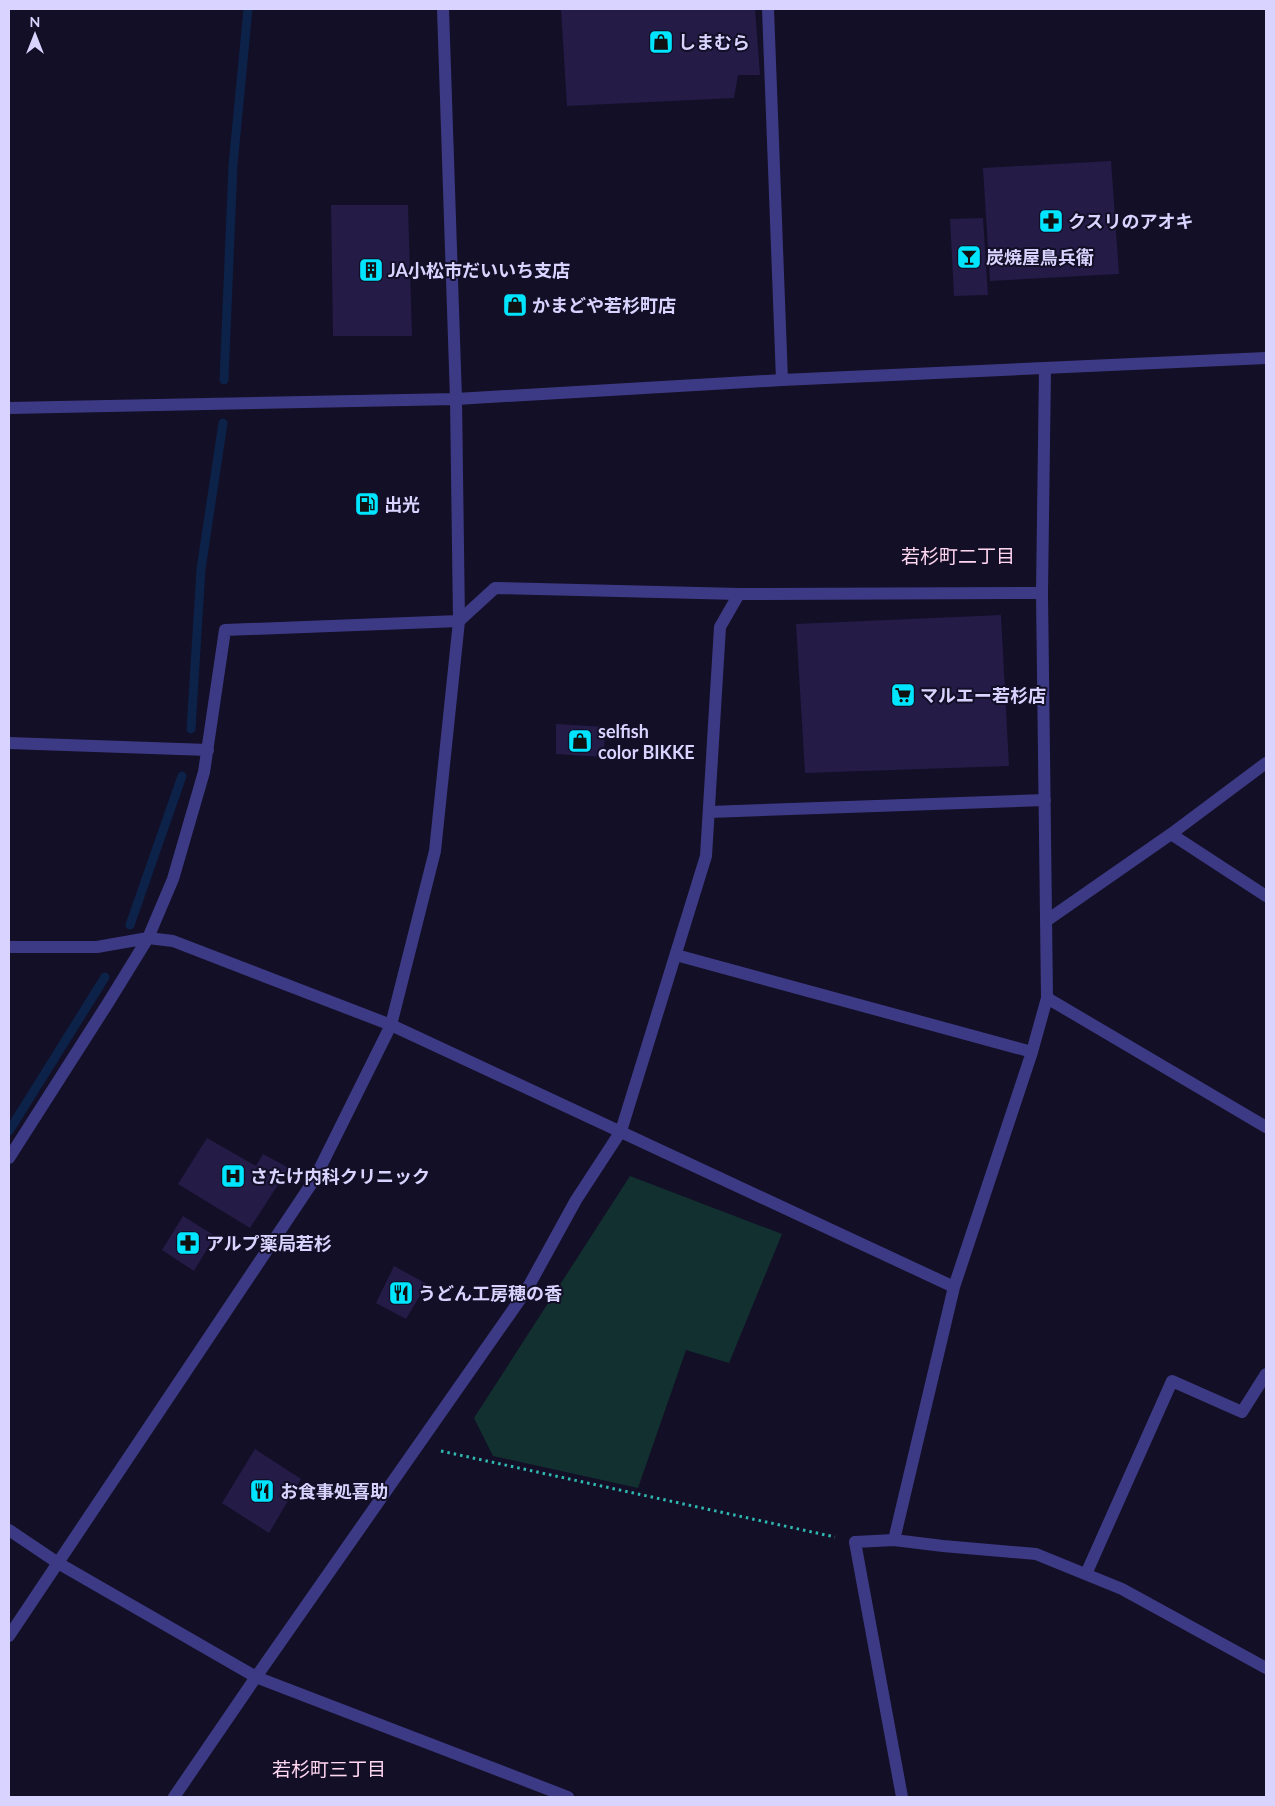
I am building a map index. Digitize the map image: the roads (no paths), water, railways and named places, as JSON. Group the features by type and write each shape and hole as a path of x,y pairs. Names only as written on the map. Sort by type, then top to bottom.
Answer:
{"street":[{"path":"9,1636 314,1180 391,1025 435,852 459,621 456,399 443,9"},
{"path":"768,9 782,380"},
{"path":"9,408 456,399 782,380 1266,358"},
{"path":"894,1540 954,1287 1032,1052 1047,998 1042,593 1045,368"},
{"path":"9,1158 148,938 173,879 204,772 225,630 459,621 494,588 739,594 1042,593"},
{"path":"174,1797 256,1676 526,1290 576,1200 621,1131 706,856 720,627 739,594"},
{"path":"9,743 208,750"},
{"path":"1046,921 1171,834 1266,763"},
{"path":"709,812 1045,800"},
{"path":"1171,834 1266,896"},
{"path":"9,947 97,947 148,938 173,941 391,1025 954,1287"},
{"path":"676,955 1032,1052"},
{"path":"1047,998 1266,1127"},
{"path":"1086,1574 1172,1381 1242,1412 1266,1374"},
{"path":"9,1530 58,1563 256,1676 568,1797"},
{"path":"902,1797 855,1542 894,1540 1036,1554 1122,1589 1266,1668"}],"waterway":[{"path":"224,380 233,165 248,9"},
{"path":"191,729 201,569 223,423"},
{"path":"130,925 182,776"},
{"path":"9,1131 105,977"}],"place":[{"name":"しまむら","path":"661,42"},
{"name":"クスリのアオキ","path":"1051,221"},
{"name":"炭焼屋鳥兵衛","path":"969,257"},
{"name":"JA小松市だいいち支店","path":"371,270"},
{"name":"かまどや若杉町店","path":"515,305"},
{"name":"出光","path":"367,504"},
{"name":"マルエー若杉店","path":"903,695"},
{"name":"selfish color BIKKE","path":"580,741"},
{"name":"さたけ内科クリニック","path":"233,1176"},
{"name":"アルプ薬局若杉","path":"188,1243"},
{"name":"うどん工房穂の香","path":"401,1293"},
{"name":"お食事処喜助","path":"262,1491"}],"district":[{"name":"若杉町二丁目","path":"958,555"},
{"name":"若杉町三丁目","path":"329,1768"}]}
